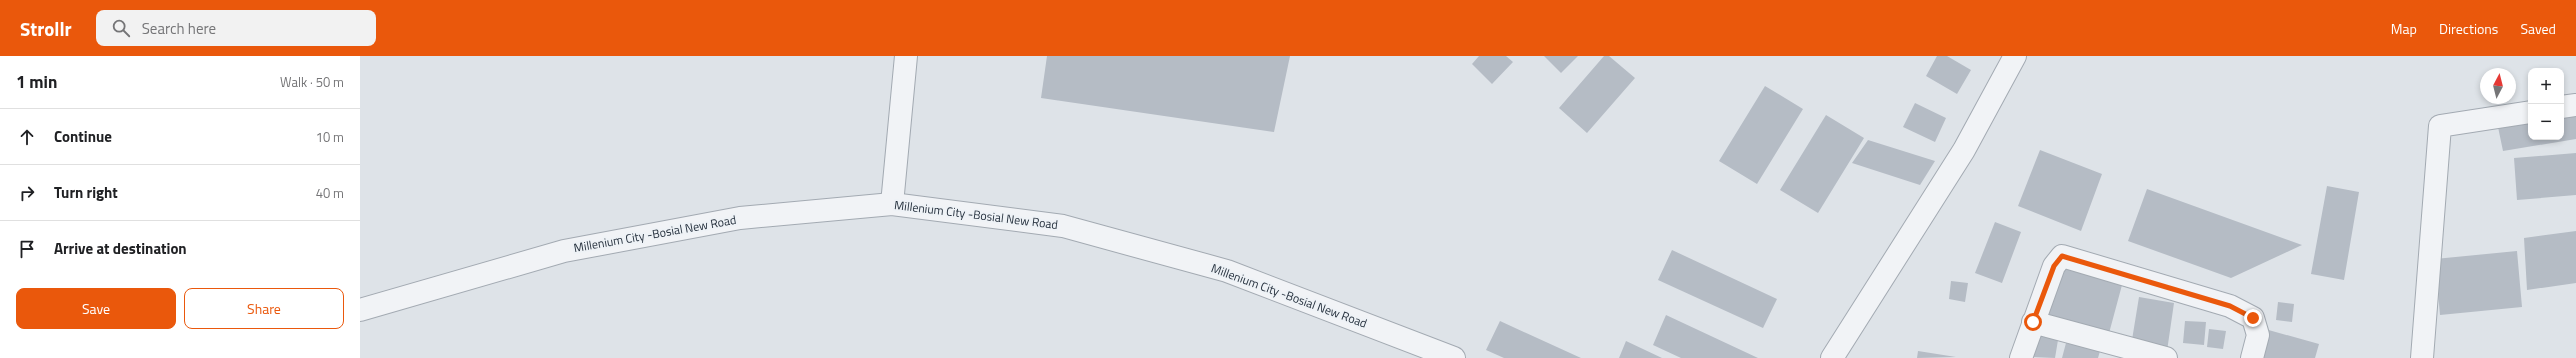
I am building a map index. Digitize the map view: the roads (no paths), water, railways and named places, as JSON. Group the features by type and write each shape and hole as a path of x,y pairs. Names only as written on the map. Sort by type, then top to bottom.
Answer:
{"street":[{"path":"892,204 906,56"},
{"path":"1832,358 1964,150 2015,56"},
{"path":"2564,107 2576,105"},
{"path":"2422,358 2440,126 2528,112"},
{"name":"Millenium City -Bosial New Road","path":"364,308 564,251 740,218 892,204 1063,226 1227,271 1454,358"},
{"path":"2021,358 2054,266 2062,256 2230,306 2253,318 2258,335 2252,358"},
{"path":"2033,322 2166,358"}]}
